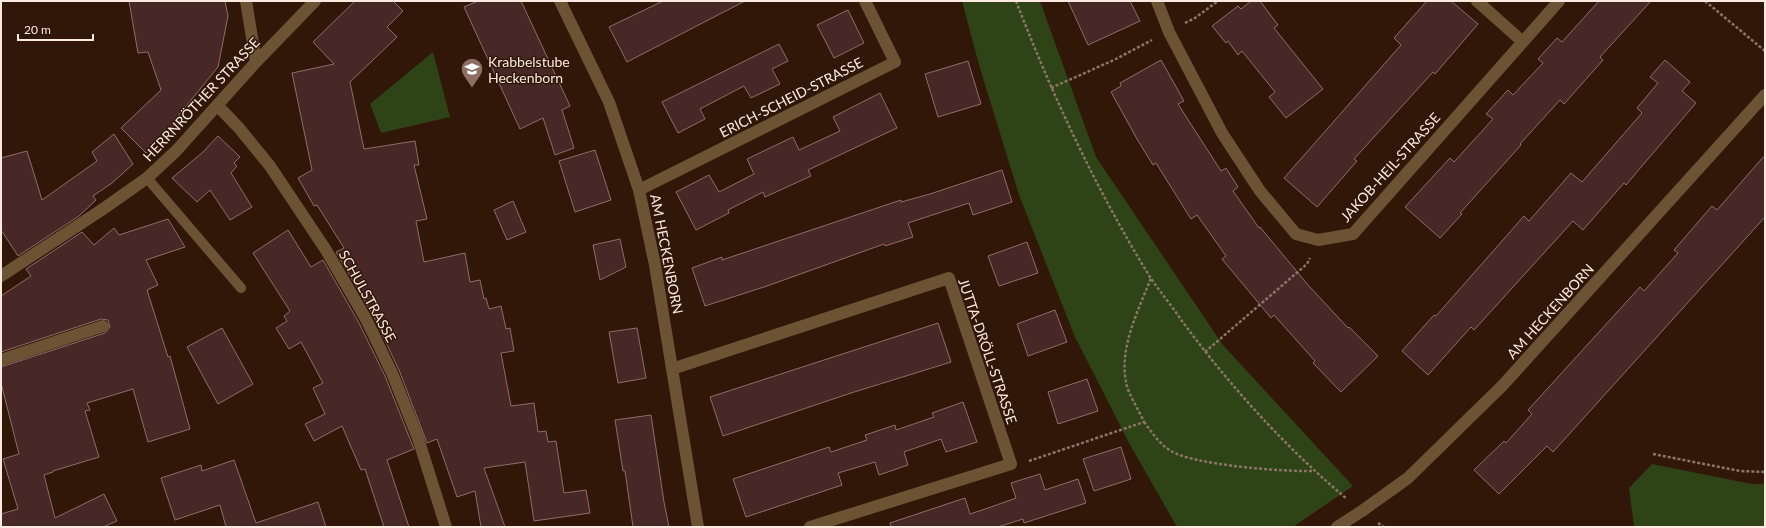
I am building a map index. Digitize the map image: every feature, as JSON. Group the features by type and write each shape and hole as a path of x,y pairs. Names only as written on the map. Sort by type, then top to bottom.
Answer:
{"street":[{"path":"246,1 256,62"},
{"name":"HERRNRÖTHER STRASSE","path":"1,276 103,209 146,178 176,151 256,62 315,1"},
{"name":"AM HECKENBORN","path":"560,1 609,102 639,190 655,265 698,527"},
{"name":"ERICH-SCHEID-STRASSE","path":"639,190 895,62 865,1"},
{"name":"JAKOB-HEIL-STRASSE","path":"1157,1 1169,32 1222,133 1260,191 1296,234 1318,240 1353,234 1559,1"},
{"path":"1477,1 1523,42"},
{"name":"AM HECKENBORN","path":"1337,527 1408,478 1503,385 1765,95"},
{"name":"SCHULSTRASSE","path":"217,105 239,128 270,166 326,250 366,319 392,373 418,438 446,527"},
{"name":"JUTTA-DRÖLL-STRASSE","path":"672,369 949,278 1011,464"},
{"path":"1,360 103,326"},
{"path":"810,527 1011,464"}],"lane":[{"path":"146,178 241,288"}],"path":[{"path":"1016,1 1051,88 1085,162 1151,278 1205,352 1257,413 1313,471 1362,511"},
{"path":"1051,88 1114,60 1169,32 1195,18 1218,1"},
{"path":"1705,1 1765,51"},
{"path":"1205,352 1307,264 1318,240"},
{"path":"1151,278 1125,355 1126,383 1144,422 1161,444 1172,452 1186,458 1226,464 1313,471"},
{"path":"1011,464 1029,461 1144,422"},
{"path":"1653,454 1740,471 1765,472"}],"green space":[{"path":"962,1 1040,1 1096,157 1223,345 1353,486 1293,527 1177,527 1129,443 1075,337 1019,195 979,65"},
{"path":"433,52 450,117 381,133 370,104"},
{"path":"1652,464 1752,484 1765,484 1765,527 1634,527 1629,488"}],"building":[{"path":"129,1 225,1 228,16 218,67 178,116 181,119 146,153 121,128 161,90 148,52 138,53"},
{"path":"355,1 393,1 403,11 387,27 397,37 350,82 364,149 415,141 419,165 414,165 427,219 416,221 424,262 465,253 470,282 480,280 484,299 486,298 489,309 501,306 506,329 510,328 514,351 501,353 511,406 534,403 538,432 546,431 548,442 556,441 564,493 586,490 590,513 534,521 525,462 484,468 505,527 481,527 475,491 457,497 437,439 427,443 399,370 373,315 336,252 344,248 317,205 314,206 298,178 312,170 292,73 334,64 313,42"},
{"path":"478,1 521,1 570,106 562,110 574,148 555,155 543,118 520,129 464,7"},
{"path":"663,1 745,1 627,62 609,27"},
{"path":"1068,1 1130,1 1140,21 1088,45"},
{"path":"1251,1 1260,1 1278,25 1274,28 1323,89 1286,118 1269,97 1275,92 1242,51 1238,55 1228,41 1226,43 1212,26 1238,6 1241,9"},
{"path":"1427,1 1451,1 1478,24 1435,74 1433,72 1354,159 1357,161 1317,207 1284,178 1401,45 1394,38"},
{"path":"1599,1 1651,1 1600,57 1603,60 1564,104 1560,100 1460,213 1462,214 1440,238 1405,207 1450,158 1454,162 1493,119 1486,114 1508,90 1513,95 1543,63 1538,59 1557,38 1562,42"},
{"path":"848,10 864,43 834,58 817,25"},
{"path":"779,44 788,61 772,69 780,84 751,98 744,86 700,109 705,119 678,133 662,102"},
{"path":"1161,60 1184,101 1178,104 1221,171 1226,168 1238,187 1233,191 1259,228 1260,227 1308,285 1348,328 1349,327 1378,356 1341,392 1313,363 1315,361 1274,315 1271,318 1222,259 1226,256 1197,215 1191,219 1156,163 1153,165 1111,92 1121,86 1120,83"},
{"path":"1665,60 1690,82 1682,91 1696,103 1626,185 1624,183 1583,230 1573,221 1474,330 1471,327 1428,375 1402,351 1434,315 1436,316 1524,216 1529,221 1571,173 1582,182 1642,113 1637,108 1658,83 1650,77"},
{"path":"968,61 981,104 938,117 925,74"},
{"path":"880,93 897,128 808,170 811,176 765,197 763,192 728,210 729,213 696,230 676,192 709,175 719,192 754,174 747,159 793,137 799,150 840,131 833,117"},
{"path":"114,134 133,164 112,183 93,196 96,200 79,216 18,256 1,230 1,158 27,151 42,200 97,161 92,152"},
{"path":"218,136 240,157 234,163 237,166 231,173 252,207 230,220 210,190 197,202 172,178 203,152"},
{"path":"595,150 611,200 575,212 559,161"},
{"path":"1765,155 1765,217 1553,452 1547,446 1499,494 1474,470 1504,441 1506,443 1532,414 1528,410 1640,287 1644,291 1678,253 1674,250 1712,206 1717,210"},
{"path":"1002,170 1012,202 973,215 969,203 908,223 913,237 885,246 884,244 767,286 705,306 692,268 722,257 722,260 901,200 901,202 930,194"},
{"path":"513,201 526,232 507,240 494,210"},
{"path":"168,219 185,247 146,260 158,285 147,290 168,357 170,356 190,429 148,442 133,389 87,403 90,410 85,411 99,457 44,475 55,518 104,494 117,521 103,527 1,527 1,514 18,509 3,459 19,454 1,383 1,367 105,333 110,327 108,320 101,319 1,352 1,296 31,276 26,269 82,232 94,245 114,228 119,235"},
{"path":"288,230 311,267 323,260 359,323 385,376 414,449 387,460 409,527 384,527 365,469 361,470 342,426 314,441 305,424 325,414 313,388 323,383 301,342 289,349 276,328 287,321 284,316 290,311 253,253"},
{"path":"620,239 626,267 600,280 593,245"},
{"path":"1027,242 1038,273 999,286 988,256"},
{"path":"1055,310 1067,342 1028,356 1017,324"},
{"path":"938,323 951,362 851,393 723,436 710,397"},
{"path":"222,328 253,384 218,404 187,347"},
{"path":"637,328 646,378 618,383 609,332"},
{"path":"1087,379 1098,411 1058,424 1048,392"},
{"path":"963,402 977,442 946,452 941,439 904,452 908,465 879,475 875,462 838,473 842,485 746,517 733,479 829,447 831,452 867,440 865,435 895,425 896,430 934,417 932,413"},
{"path":"651,415 669,527 633,527 625,471 623,471 615,420"},
{"path":"1121,447 1131,479 1094,491 1083,459"},
{"path":"234,460 256,523 318,502 326,527 226,527 220,505 175,520 161,478 201,465 202,471"},
{"path":"1040,474 1045,490 1078,479 1086,503 1024,523 1023,519 998,527 891,527 890,523 965,498 970,514 991,507 1016,498 1011,483"}],"place":[{"name":"Krabbelstube Heckenborn","path":"472,88"}]}
